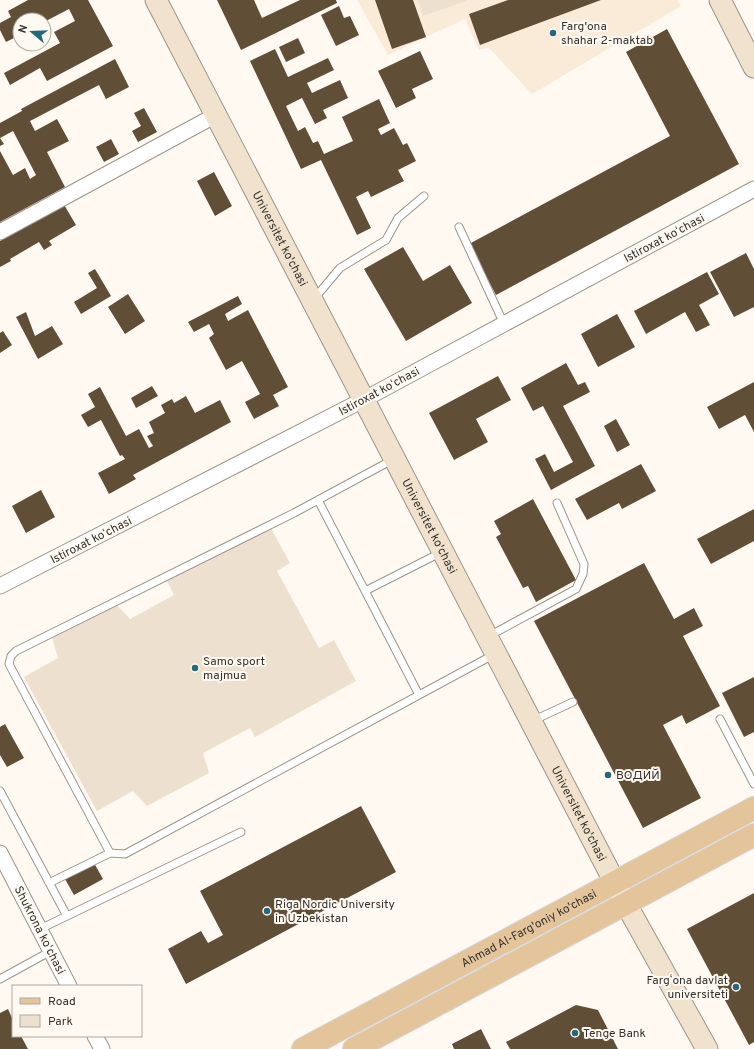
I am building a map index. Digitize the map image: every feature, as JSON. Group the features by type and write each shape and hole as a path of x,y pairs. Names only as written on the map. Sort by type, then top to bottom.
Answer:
{"main road":[{"name":"Universitet ko'chasi","path":"156,0 626,904 707,1049"},
{"path":"723,3 754,68"},
{"name":"Ahmad Al-Farg'oniy ko'chasi","path":"303,1049 754,808"},
{"name":"Ahmad Al-Farg'oniy ko'chasi","path":"354,1049 754,835"}],"street":[{"path":"0,232 216,115"},
{"name":"Istiroxat koʻchasi","path":"0,586 363,400 754,189"},
{"name":"Shukrona koʻchasi","path":"0,853 68,985"},
{"path":"96,1037 102,1049"}],"lane":[{"path":"312,301 340,268 386,240 398,218 424,196"},
{"path":"459,228 504,324"},
{"path":"110,853 9,664 11,656 16,651 318,500 394,459"},
{"path":"318,500 419,695"},
{"path":"49,883 110,853 125,854 419,695 576,589 583,574 584,564 557,503"},
{"path":"366,592 442,552"},
{"path":"531,722 573,702"},
{"path":"720,719 754,784"},
{"path":"0,791 67,916"},
{"path":"40,929 241,832"},
{"path":"0,979 51,951"}],"shaded area":[{"name":"Farg'ona shahar 2-maktab","path":"357,0 678,0 681,6 532,94 489,48 479,50 465,19 388,55"}],"green space":[{"path":"418,0 467,0 467,1 423,16"},
{"name":"Samo sport majmua","path":"268,523 290,563 277,571 319,648 334,640 356,681 255,737 250,728 203,753 209,773 147,806 133,791 97,811 24,677 58,658 52,637 116,604 130,619 174,595 166,579"}],"building":[{"path":"28,0 88,0 113,46 47,81 40,68 10,85 4,73 43,52 52,52 52,47 60,43 54,32 75,21 69,9 52,18 52,12 12,12 12,39 6,42 0,30 0,23 11,17 8,11"},
{"path":"217,0 254,0 262,18 300,0 336,0 337,3 241,50"},
{"path":"375,0 413,0 426,37 392,49"},
{"path":"508,0 601,0 480,45 469,14"},
{"path":"339,6 344,18 350,16 359,35 336,46 321,15"},
{"path":"667,29 739,164 496,295 469,244 670,136 626,52"},
{"path":"298,38 305,53 286,62 279,47"},
{"path":"275,49 288,77 328,58 334,70 307,83 312,93 340,80 348,98 323,110 327,118 315,124 302,98 286,106 298,131 305,127 313,143 318,141 324,154 353,141 342,117 379,99 390,123 378,129 381,135 394,128 403,145 407,143 416,161 398,170 404,181 371,197 368,191 356,197 371,228 357,235 321,160 301,169 250,61"},
{"path":"420,51 433,79 412,89 416,98 396,108 378,71"},
{"path":"115,59 129,87 106,99 99,85 30,121 35,131 57,119 69,141 47,152 65,187 0,222 0,151 13,175 25,168 30,179 36,175 13,131 0,138 0,123 22,111 21,109"},
{"path":"144,108 157,132 138,142 132,131 141,126 134,113"},
{"path":"0,138 4,144 0,146"},
{"path":"111,139 119,154 104,162 96,147"},
{"path":"214,172 232,206 215,216 197,181"},
{"path":"63,203 76,225 49,241 52,245 44,250 39,242 10,259 11,261 0,267 0,241"},
{"path":"403,247 423,281 450,265 472,303 406,341 364,269"},
{"path":"746,253 754,269 754,307 734,317 710,272"},
{"path":"95,269 111,296 81,314 74,302 97,288 88,273"},
{"path":"707,272 719,294 699,305 710,325 696,332 685,312 646,334 634,311"},
{"path":"128,294 145,321 125,334 108,307"},
{"path":"238,296 242,304 225,314 228,321 248,310 288,387 273,395 279,406 254,419 245,402 260,394 242,361 226,370 209,338 214,334 209,324 194,332 188,322"},
{"path":"26,312 35,336 52,326 63,344 38,359 16,317"},
{"path":"617,314 635,347 598,367 581,334"},
{"path":"3,331 12,345 0,353 0,333"},
{"path":"566,363 578,385 585,382 590,392 563,406 595,466 551,490 535,459 545,454 554,472 573,462 543,406 533,411 521,388"},
{"path":"498,376 511,400 476,419 488,442 454,460 429,413"},
{"path":"754,382 754,432 745,415 719,429 707,407"},
{"path":"152,386 158,396 136,408 131,398"},
{"path":"100,387 126,436 139,429 149,448 153,446 147,436 154,433 149,422 165,413 161,405 172,399 174,403 186,396 195,413 220,400 231,422 133,475 136,479 109,494 98,473 125,459 122,455 120,456 101,420 88,427 81,415 95,407 88,394"},
{"path":"616,419 630,445 617,452 604,426"},
{"path":"641,464 656,491 622,509 619,503 587,520 575,499"},
{"path":"41,490 55,517 26,533 12,506"},
{"path":"533,499 576,580 536,602 528,586 523,588 496,537 501,534 494,521"},
{"path":"754,509 754,541 711,564 697,539"},
{"path":"644,563 674,619 694,608 703,626 683,636 720,706 686,724 682,715 663,725 701,798 643,828 534,621"},
{"path":"754,677 754,732 744,737 722,693"},
{"path":"5,724 24,758 7,767 0,755 0,727"},
{"name":"Riga Nordic University in Uzbekistan","path":"361,806 396,872 186,984 168,949 201,931 208,943 223,935 200,891"},
{"path":"94,863 103,879 74,895 65,879"},
{"name":"Fargʻona davlat universiteti","path":"754,893 754,1042 749,1045 687,929"},
{"path":"576,1005 598,1010 618,1049 510,1049 506,1042"},
{"path":"8,1009 12,1018 12,1037 22,1037 28,1049 0,1049 0,1013"},
{"path":"481,1029 491,1049 454,1049 452,1044"}],"place":[{"name":"Farg'ona shahar 2-maktab","path":"553,33"},
{"name":"Samo sport majmua","path":"195,668"},
{"name":"ВОДИЙ","path":"608,775"},
{"name":"Riga Nordic University in Uzbekistan","path":"267,911"},
{"name":"Fargʻona davlat universiteti","path":"736,987"},
{"name":"Tenge Bank","path":"575,1033"}]}
